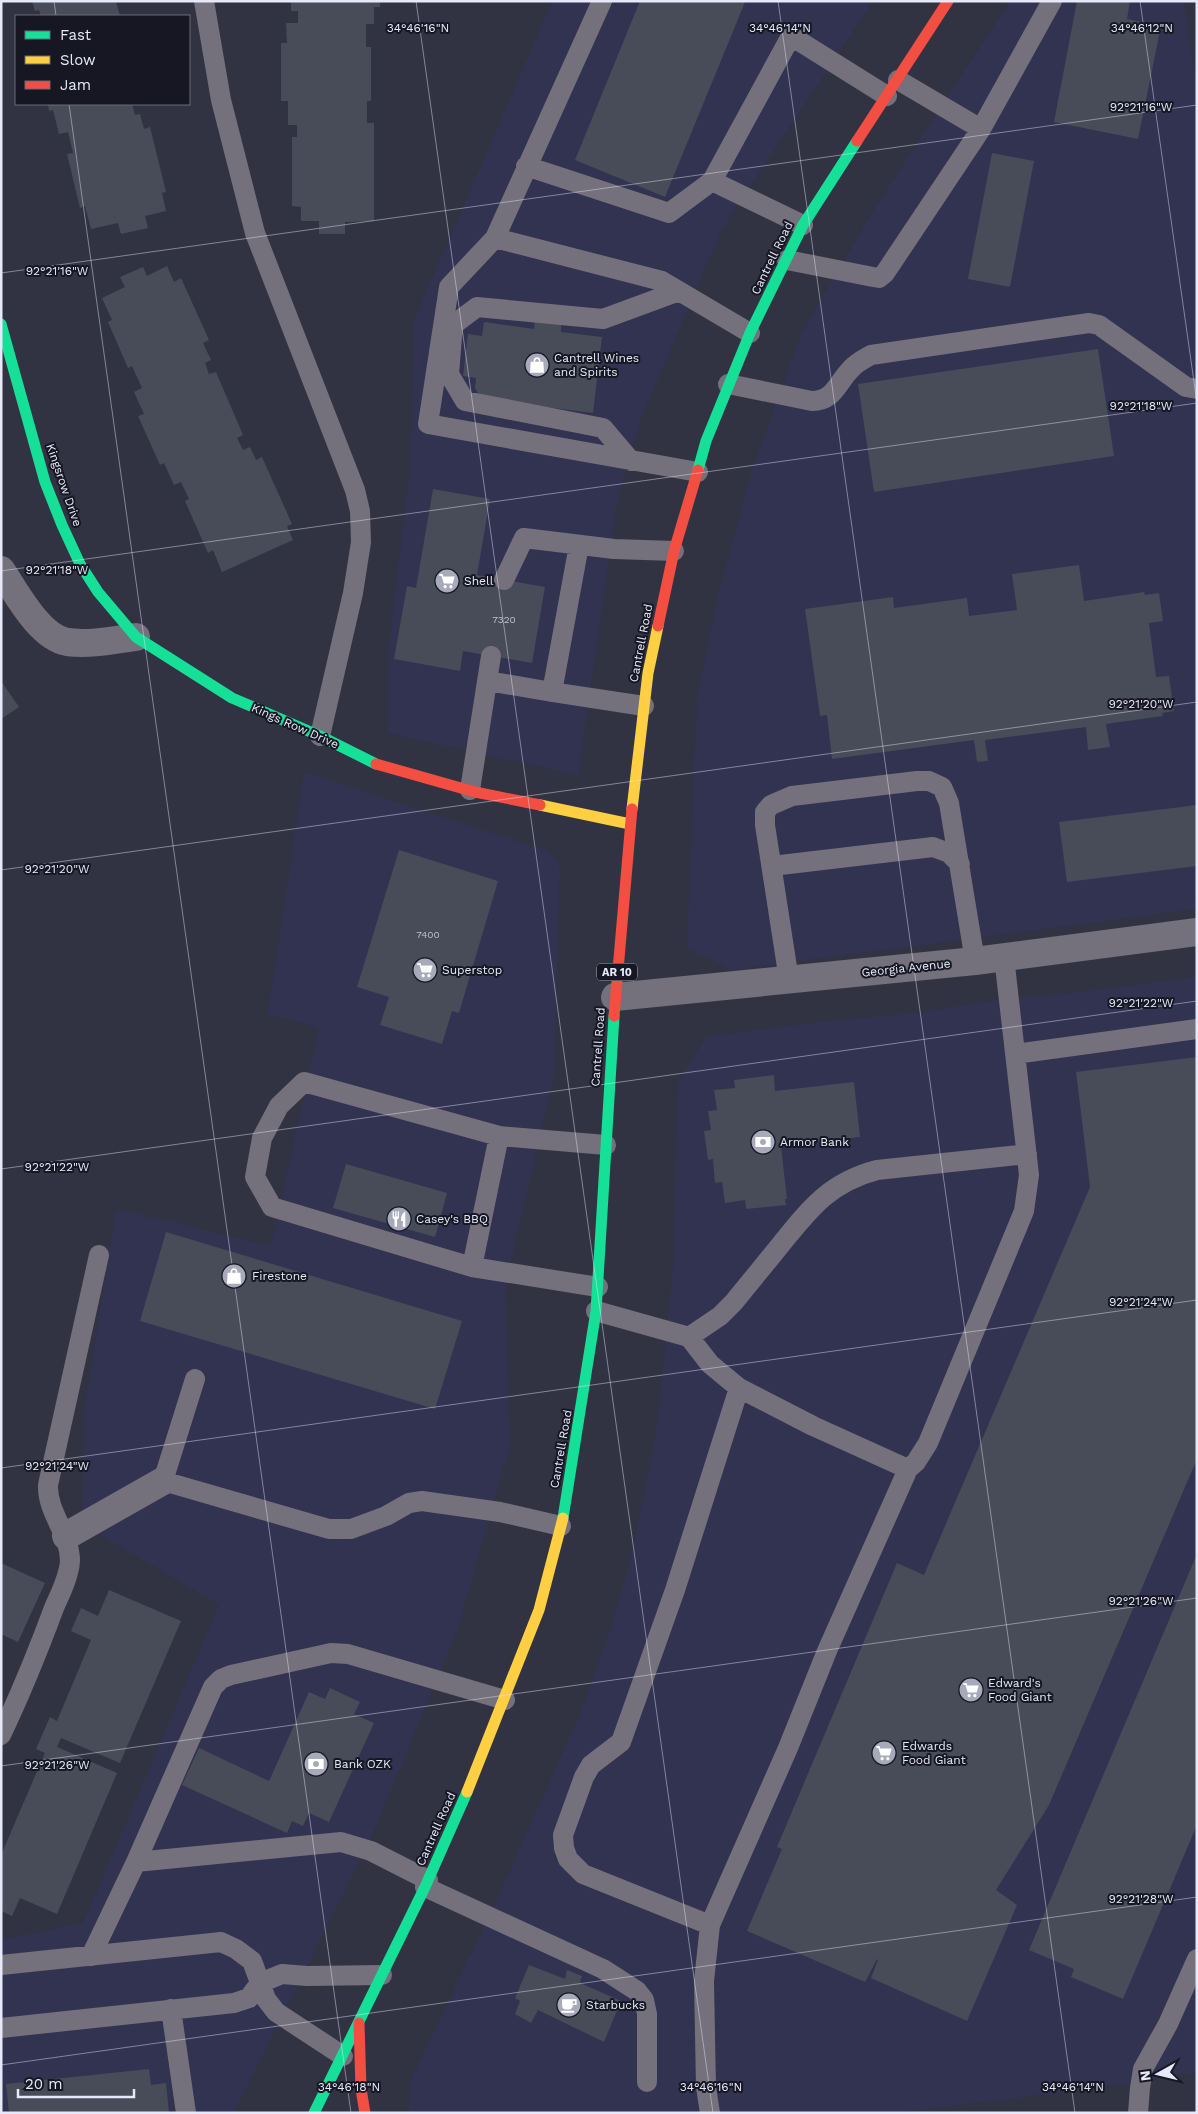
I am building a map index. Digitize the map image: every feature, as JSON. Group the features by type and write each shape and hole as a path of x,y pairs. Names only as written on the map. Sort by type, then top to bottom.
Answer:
{"main road":[{"name":"Cantrell Road","path":"314,2113 426,1884 473,1780 539,1610 561,1526 578,1432 596,1311 615,997 630,824 648,673 674,551 706,441 750,334 803,226 948,1"},
{"name":"Kingsrow Drive","path":"1,324 46,482 62,525 80,564 98,592 136,638"},
{"name":"Kings Row Drive","path":"136,638 232,698 320,736 374,763 470,790 630,824"},
{"path":"359,2024 361,2089 364,2113"}],"street":[{"path":"1,570 27,610 50,634 66,641 91,643 136,638"},
{"name":"Georgia Avenue","path":"615,997 975,961 1197,932"},
{"path":"66,1536 163,1480"}],"lane":[{"path":"204,1 221,100 255,233 355,490 360,511 361,542 353,593 320,736"},
{"path":"602,1 494,238 449,287 428,424 698,472"},
{"path":"787,260 879,278 891,267 981,130 1052,1"},
{"path":"526,166 669,213 712,181 791,36 892,88 981,130"},
{"path":"712,181 803,226"},
{"path":"494,238 662,281 750,334"},
{"path":"631,461 603,428 465,401 449,374 453,325 477,307 603,319 679,291"},
{"path":"728,384 812,401 822,401 830,396 851,368 871,355 1089,323 1099,325 1186,387 1197,389"},
{"path":"504,580 524,538 614,549 674,551"},
{"path":"552,692 579,545"},
{"path":"470,790 492,656"},
{"path":"488,680 644,706"},
{"path":"788,980 764,818 765,812 771,805 792,796 923,781 936,783 942,787 946,795 960,864 975,961"},
{"path":"772,866 933,848 949,853 960,864"},
{"path":"710,2113 706,2087 704,1981 710,1925 784,1757 827,1651 908,1469 916,1462 928,1443 1024,1211 1028,1194 1029,1176 1004,957"},
{"path":"1015,1054 1197,1029"},
{"path":"598,1287 472,1267 272,1206 255,1177 262,1138 279,1106 304,1082 499,1136 606,1145"},
{"path":"472,1267 499,1136"},
{"path":"690,1337 720,1316 734,1302 813,1205 839,1185 858,1175 877,1170 1027,1154"},
{"path":"1,1735 26,1682 68,1572 69,1550 66,1536 50,1506 47,1496 99,1254"},
{"path":"596,1311 690,1337 710,1364 739,1388 813,1426 908,1469"},
{"path":"195,1379 163,1480 339,1531 363,1526 409,1504 422,1500 500,1512 561,1526"},
{"path":"710,1925 582,1874 568,1859 564,1848 563,1835 590,1765 621,1742 675,1590 739,1388"},
{"path":"91,1956 136,1862 213,1687 221,1679 231,1675 331,1653 348,1654 505,1700"},
{"path":"136,1862 341,1842 371,1851 426,1884 603,1969 637,1991 644,2000 647,2014 647,2082"},
{"path":"1,1965 221,1942 236,1949 252,1961 270,2006 276,2012 343,2056"},
{"path":"1138,2113 1144,2069 1168,2024 1197,1959"},
{"path":"1,2028 241,2001 249,1998 260,1983 282,1974 308,1976 382,1975"},
{"path":"172,2010 186,2113"}],"shaded area":[{"path":"552,1 873,1 722,229 640,421 617,503 578,775 388,733 388,653 410,468 414,320"},
{"path":"1010,1 1184,1 1197,98 1197,909 732,970 687,948 697,696 718,596 749,478 801,334 873,211"},
{"path":"304,772 545,850 560,863 554,1075 505,1289 510,1445 457,1632 371,1838 234,2113 1,2113 1,1940 83,1923 219,1605 82,1524 84,1413 116,1209 271,1246 319,1028 268,1014"},
{"path":"1197,977 1197,2073 1065,2092 893,2113 409,2113 409,2084 499,1895 581,1711 612,1625 633,1550 655,1438 674,1259 675,1157 679,1080 706,1037 801,1024 923,1012 1009,998 1064,994"}],"building":[{"path":"32,1 116,1 120,15 41,15 39,10 35,11"},
{"path":"291,1 380,1 380,7 374,7 374,24 366,24 366,47 371,47 371,101 367,101 367,123 374,123 374,221 345,222 345,234 319,234 319,221 301,221 301,207 292,206 292,137 297,137 297,125 288,125 288,101 281,101 281,43 287,43 286,23 298,23 298,11 291,11"},
{"path":"640,1 745,2 665,197 575,160"},
{"path":"1077,1 1130,1 1127,19 1161,26 1138,139 1054,122"},
{"path":"48,105 132,105 135,115 140,114 144,129 150,127 166,192 162,193 166,211 145,216 148,228 121,234 118,223 91,229 85,206 80,208 67,154 73,153 68,132 59,134 53,110 49,111"},
{"path":"992,153 1034,161 1010,287 968,279"},
{"path":"167,266 174,282 181,278 209,340 203,343 211,360 205,363 209,374 216,372 243,435 237,438 243,450 250,447 256,460 262,457 292,524 287,526 293,540 222,572 213,550 208,553 185,501 189,499 181,482 174,485 164,463 160,465 138,416 144,414 134,392 142,388 132,366 128,368 108,322 112,320 102,298 125,287 120,277 143,267 147,276"},
{"path":"535,320 561,323 561,332 602,337 593,413 482,399 475,388 476,378 463,376 468,334 482,336 484,322 534,329"},
{"path":"1098,349 1114,456 874,492 858,384"},
{"name":"Shell","path":"433,489 490,499 477,575 545,587 532,663 463,651 460,671 394,659 407,586 416,588"},
{"path":"1079,565 1084,601 1144,592 1145,595 1159,593 1163,621 1149,623 1156,677 1169,676 1174,711 1162,713 1163,716 1106,724 1110,747 1088,750 1086,727 985,740 988,761 977,762 974,740 832,759 827,715 820,716 805,609 893,597 894,608 967,598 969,616 1017,610 1012,574"},
{"path":"1,681 19,707 1,719"},
{"path":"1197,805 1197,866 1067,882 1059,822"},
{"path":"399,850 498,881 459,1013 452,1011 442,1044 380,1025 389,997 357,987"},
{"name":"Edward's Food Giant","path":"1197,1057 1197,1459 1049,1805 996,1890 1017,1905 967,2021 871,1978 877,1959 865,1982 747,1931 782,1849 777,1847 897,1563 924,1575 1090,1187 1076,1072"},
{"name":"Armor Bank","path":"774,1075 775,1091 854,1082 860,1137 781,1146 787,1199 785,1199 786,1205 746,1209 745,1200 725,1203 722,1182 715,1183 713,1159 708,1160 704,1131 711,1130 708,1111 717,1110 714,1090 735,1088 734,1080"},
{"path":"346,1164 447,1193 435,1237 333,1208"},
{"name":"Firestone","path":"166,1232 462,1321 435,1409 140,1321"},
{"path":"1197,1554 1197,1825 1123,1999 1071,1977 1074,1969 1029,1950"},
{"path":"1,1563 45,1583 18,1642 1,1634"},
{"path":"109,1590 181,1621 120,1763 61,1738 57,1747 117,1773 57,1914 20,1898 12,1916 1,1911 1,1855 45,1753 36,1749 50,1717 57,1721 91,1640 71,1631 81,1608 98,1616"},
{"name":"Bank OZK","path":"330,1688 360,1702 354,1714 374,1723 329,1822 309,1813 303,1826 292,1821 287,1833 182,1785 199,1748 269,1781 309,1692 325,1699"},
{"name":"Starbucks","path":"529,1965 565,1979 567,1970 582,1976 580,1983 621,2001 604,2042 538,2010 531,2023 515,2014 520,2001 515,1998"},
{"path":"149,2069 151,2085 166,2083 169,2113 9,2113 6,2084"}],"traffic: fast":[{"path":"698,470 706,441 750,333 803,225 857,141"},
{"path":"1,324 45,482 62,525 80,564 98,592 136,637 232,698 320,736 376,764"},
{"path":"563,1518 596,1311 614,1016"},
{"path":"314,2113 425,1887 467,1792"}],"traffic: slow":[{"path":"632,809 648,673 658,626"},
{"path":"540,805 630,824"},
{"path":"467,1792 539,1610 563,1518"}],"traffic: jam":[{"path":"857,141 948,1"},
{"path":"658,626 674,551 698,470"},
{"path":"376,764 475,792 540,805"},
{"path":"614,1016 632,809"},
{"path":"359,2023 361,2089 365,2113"}],"place":[{"name":"Cantrell Wines and Spirits","path":"537,365"},
{"name":"Shell","path":"447,581"},
{"name":"Superstop","path":"425,970"},
{"name":"Armor Bank","path":"763,1142"},
{"name":"Casey's BBQ","path":"399,1219"},
{"name":"Firestone","path":"234,1276"},
{"name":"Edward's Food Giant","path":"971,1690"},
{"name":"Edwards Food Giant","path":"884,1753"},
{"name":"Bank OZK","path":"316,1764"},
{"name":"Starbucks","path":"569,2005"}]}
